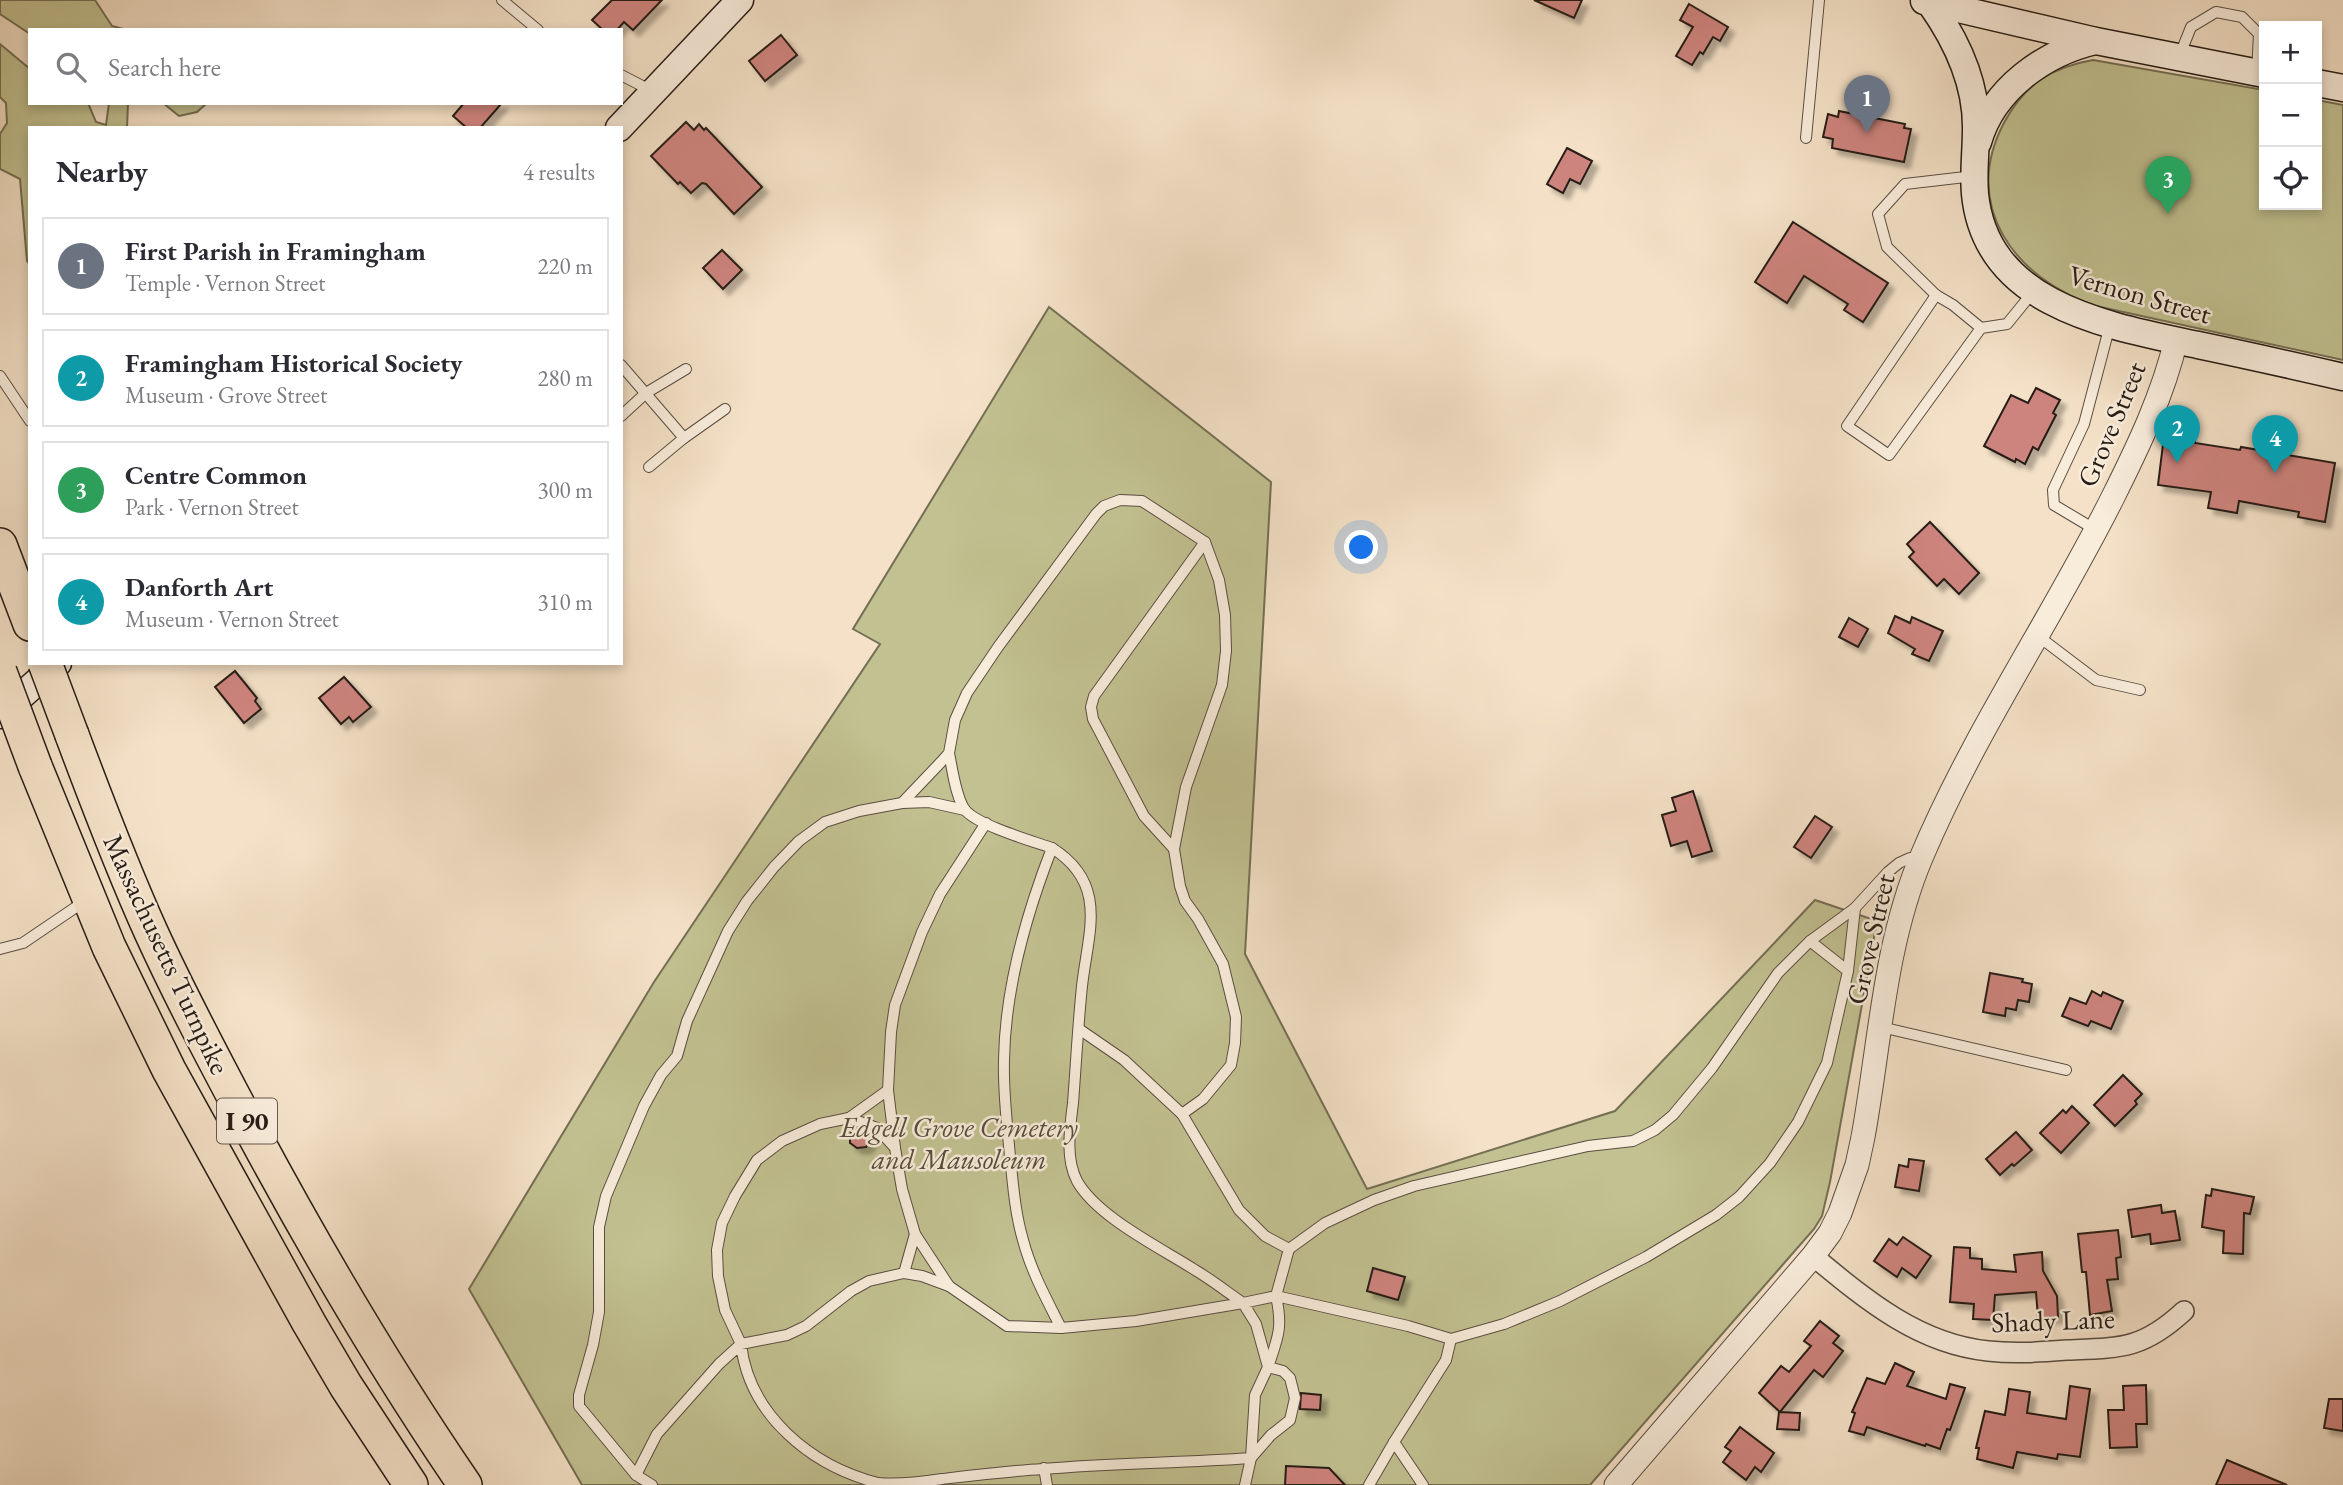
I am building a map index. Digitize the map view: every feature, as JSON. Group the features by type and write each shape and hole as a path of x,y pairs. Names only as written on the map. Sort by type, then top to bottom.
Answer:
{"highway":[{"path":"0,545 28,618"},
{"name":"Massachusetts Turnpike","path":"46,665 150,931 212,1055 283,1189 348,1302 465,1485"},
{"name":"Massachusetts Turnpike","path":"0,672 88,898 140,1013 228,1178 346,1386 411,1485"}],"main road":[{"path":"620,126 740,0"},
{"path":"1925,2 1979,7 2096,41 2259,73"},
{"name":"Vernon Street","path":"1925,2 1950,33 1967,71 1975,110 1974,165 1977,206 1985,234 2005,266 2033,292 2069,310 2110,324 2343,377"},
{"name":"Vernon Street","path":"1974,165 1981,132 1990,114 2016,83 2044,60 2061,51 2096,41"},
{"path":"2322,84 2343,88"},
{"path":"0,715 56,665"}],"street":[{"name":"Grove Street","path":"1616,1485 1813,1256 1830,1233 1840,1213 1857,1165 1897,927 1908,890 1960,776 2096,530 2151,416 2176,340"},
{"name":"Shady Lane","path":"1813,1256 1892,1317 1936,1338 1986,1351 2013,1353 2118,1348 2153,1337 2184,1311"}],"lane":[{"path":"502,0 535,28"},
{"path":"1806,138 1818,0"},
{"path":"2179,57 2191,27 2216,12 2242,17 2259,34"},
{"path":"623,76 652,92"},
{"path":"1974,165 1905,184 1878,214 1886,247 1936,295 1953,304 1982,328"},
{"path":"1936,295 1847,426 1889,455 1982,328 2007,324 2033,292"},
{"path":"2096,530 2054,505 2053,490 2084,424 2110,324"},
{"path":"623,367 684,438"},
{"path":"623,414 646,393 685,369"},
{"path":"0,376 28,418"},
{"path":"649,467 725,408"},
{"path":"965,810 948,753 955,720 967,693 998,647 1096,514 1104,506 1120,500 1142,501 1205,542 1219,580 1225,615 1226,651 1222,685 1186,787 1174,849 1185,901 1223,964 1236,1017 1231,1065 1202,1099 1182,1114"},
{"path":"1174,849 1144,816 1093,719 1091,707 1094,696 1205,542"},
{"path":"2038,636 2096,680 2140,690"},
{"path":"902,803 948,753"},
{"path":"652,1485 636,1475 579,1406 579,1395 599,1312 598,1227 606,1196 644,1105 661,1075 677,1056 699,993 728,931 747,901 799,841 825,822 859,811 902,803 929,802 965,810 986,823 1052,848 1075,865 1087,887 1092,928 1082,986 1070,1130 1070,1166 1079,1184 1099,1205 1134,1233 1243,1303 1256,1324 1268,1367"},
{"path":"949,1286 915,1234 902,1189 888,1090 891,1032 895,1005 922,932 940,894 986,823"},
{"path":"1052,848 1021,942 1010,997 1004,1101 1013,1189 1023,1241 1061,1328"},
{"path":"1245,1485 1251,1458 1255,1395 1279,1336 1281,1319 1276,1296 1289,1249 1325,1223 1374,1200 1414,1186 1588,1146 1633,1141 1655,1130 1673,1115 1712,1068 1778,973 1810,941 1854,908 1899,863 1910,858 1921,858"},
{"path":"0,949 32,938 88,898"},
{"path":"636,1475 657,1434 719,1364 741,1344 787,1335 806,1326 851,1291 869,1281 904,1273 922,1276 949,1286 1007,1326 1061,1328 1125,1322 1276,1296 1409,1326 1451,1339 1504,1324 1560,1301 1646,1257 1716,1215 1739,1197 1770,1163 1798,1122 1827,1063 1848,971 1854,908"},
{"path":"1810,941 1848,971"},
{"path":"1881,1027 2066,1070"},
{"path":"1079,1030 1124,1060 1182,1114 1239,1210 1265,1236 1289,1249"},
{"path":"888,1090 849,1118 820,1124 782,1141 757,1160 734,1196 722,1223 717,1250 718,1276 724,1310 741,1344 743,1365 753,1390 775,1423 809,1452 845,1472 881,1484 906,1484 1044,1468 1251,1458 1271,1435 1290,1420 1295,1398 1290,1378 1283,1371 1268,1367"},
{"path":"849,1118 877,1128 895,1148"},
{"path":"904,1273 915,1234"},
{"path":"1368,1485 1446,1360 1451,1339"},
{"path":"1394,1443 1423,1485"},
{"path":"1044,1468 1047,1485"}],"green space":[{"path":"0,0 95,0 112,26 120,28 28,28 28,33 0,14"},
{"path":"0,44 28,67 28,105 89,105 96,122 106,125 109,105 128,105 127,126 28,126 28,262 20,179 0,169 0,134 7,123 6,103 0,97"},
{"path":"2093,60 2259,89 2259,210 2322,210 2322,101 2343,105 2343,360 2096,306 2067,294 2041,278 2019,258 2003,235 1992,209 1988,182 1992,152 2005,121 2021,97 2041,79 2078,63"},
{"path":"165,105 205,105 197,112 179,116"},
{"name":"Edgell Grove Cemetery and Mausoleum","path":"1049,307 1271,482 1245,954 1367,1189 1615,1111 1815,900 1877,921 1822,1216 1814,1229 1590,1485 582,1485 469,1289 654,982 880,644 853,629"}],"building":[{"path":"612,0 662,0 633,30 624,22 619,28 601,28 592,20"},
{"path":"1534,0 1582,0 1574,18"},
{"path":"1689,4 1728,27 1720,41 1713,37 1703,54 1700,52 1692,65 1676,56 1693,27 1680,20"},
{"path":"781,35 797,55 765,81 749,61"},
{"path":"462,105 500,105 482,126 465,126 453,116"},
{"path":"1839,111 1905,124 1904,128 1911,129 1904,162 1832,148 1833,139 1823,137 1828,114 1838,117"},
{"path":"686,122 694,130 699,124 704,130 706,128 762,187 734,214 706,184 702,183 691,193 680,182 678,184 651,156"},
{"path":"1567,148 1592,161 1580,184 1570,179 1563,193 1547,184"},
{"path":"1793,222 1888,283 1863,322 1844,310 1848,304 1804,276 1787,303 1755,282"},
{"path":"722,250 742,270 723,289 703,268"},
{"path":"2036,388 2060,400 2053,413 2056,415 2038,450 2033,447 2025,464 2016,459 2015,462 1984,446 2011,395 2028,403"},
{"path":"2164,436 2335,463 2325,522 2298,517 2299,512 2239,501 2237,513 2208,508 2211,492 2158,485"},
{"path":"1930,522 1979,573 1959,594 1944,579 1937,586 1909,557 1914,552 1907,544"},
{"path":"1895,616 1910,623 1912,617 1943,631 1929,661 1912,654 1915,649 1888,633"},
{"path":"1849,618 1868,629 1858,647 1839,637"},
{"path":"235,671 257,698 255,701 261,709 244,723 215,687"},
{"path":"344,677 371,707 353,722 349,717 341,724 319,698"},
{"path":"1693,791 1712,851 1692,857 1687,841 1671,846 1662,815 1676,811 1672,798"},
{"path":"1815,816 1832,827 1811,858 1794,847"},
{"path":"1990,973 2023,979 2022,982 2032,984 2029,1002 2018,1000 2016,1010 2006,1008 2005,1016 1983,1012"},
{"path":"2092,991 2101,996 2103,992 2123,1001 2111,1029 2091,1021 2088,1026 2062,1016 2070,998 2086,1004"},
{"path":"2123,1075 2142,1094 2135,1101 2137,1104 2115,1126 2094,1105"},
{"path":"2072,1106 2089,1123 2061,1153 2040,1133 2063,1110 2066,1113"},
{"path":"854,1128 870,1133 871,1140 866,1147 857,1148 850,1143 850,1134"},
{"path":"2016,1132 2032,1150 2000,1175 1986,1159"},
{"path":"1909,1159 1924,1161 1919,1191 1895,1187 1899,1165 1908,1167"},
{"path":"2212,1189 2254,1197 2250,1214 2244,1213 2243,1254 2223,1253 2224,1231 2202,1227 2206,1195 2211,1196"},
{"path":"2161,1205 2162,1213 2175,1211 2180,1240 2151,1244 2150,1234 2132,1237 2128,1210"},
{"path":"2118,1230 2121,1257 2116,1258 2118,1279 2107,1280 2112,1311 2090,1315 2086,1272 2082,1272 2078,1234"},
{"path":"1903,1237 1931,1256 1916,1278 1902,1268 1897,1277 1874,1261 1889,1239 1897,1245"},
{"path":"1954,1247 1970,1248 1970,1258 1982,1259 1982,1269 2016,1272 2014,1255 2042,1252 2043,1271 2057,1296 2058,1317 2038,1318 2036,1292 1995,1295 1993,1320 1973,1319 1974,1304 1950,1302"},
{"path":"1373,1268 1405,1277 1398,1300 1367,1291"},
{"path":"1820,1321 1839,1336 1833,1343 1843,1351 1823,1377 1814,1370 1780,1412 1759,1393 1781,1366 1789,1372 1811,1346 1804,1341"},
{"path":"1895,1363 1914,1372 1907,1386 1946,1399 1950,1384 1965,1388 1940,1449 1867,1427 1864,1435 1849,1431 1855,1413 1852,1412 1867,1378 1885,1384"},
{"path":"2146,1385 2147,1424 2136,1424 2137,1447 2110,1448 2108,1410 2124,1410 2123,1386"},
{"path":"2070,1386 2090,1389 2080,1457 2058,1454 2057,1459 2017,1452 2013,1468 1977,1459 1979,1448 1976,1448 1985,1411 2005,1415 2009,1389 2030,1392 2027,1413 2066,1419"},
{"path":"1301,1393 1321,1395 1320,1410 1300,1409"},
{"path":"2329,1399 2343,1399 2343,1431 2324,1428"},
{"path":"1779,1412 1800,1413 1799,1430 1777,1429"},
{"path":"1740,1427 1774,1453 1761,1472 1755,1467 1746,1480 1723,1462 1731,1451 1725,1447"},
{"path":"2227,1460 2287,1485 2216,1485"},
{"path":"1286,1466 1329,1468 1345,1485 1285,1485"}],"place":[{"name":"First Parish in Framingham","path":"1867,133"},
{"name":"Centre Common","path":"2168,214"},
{"name":"Framingham Historical Society","path":"2177,463"},
{"name":"Danforth Art","path":"2275,473"}]}
